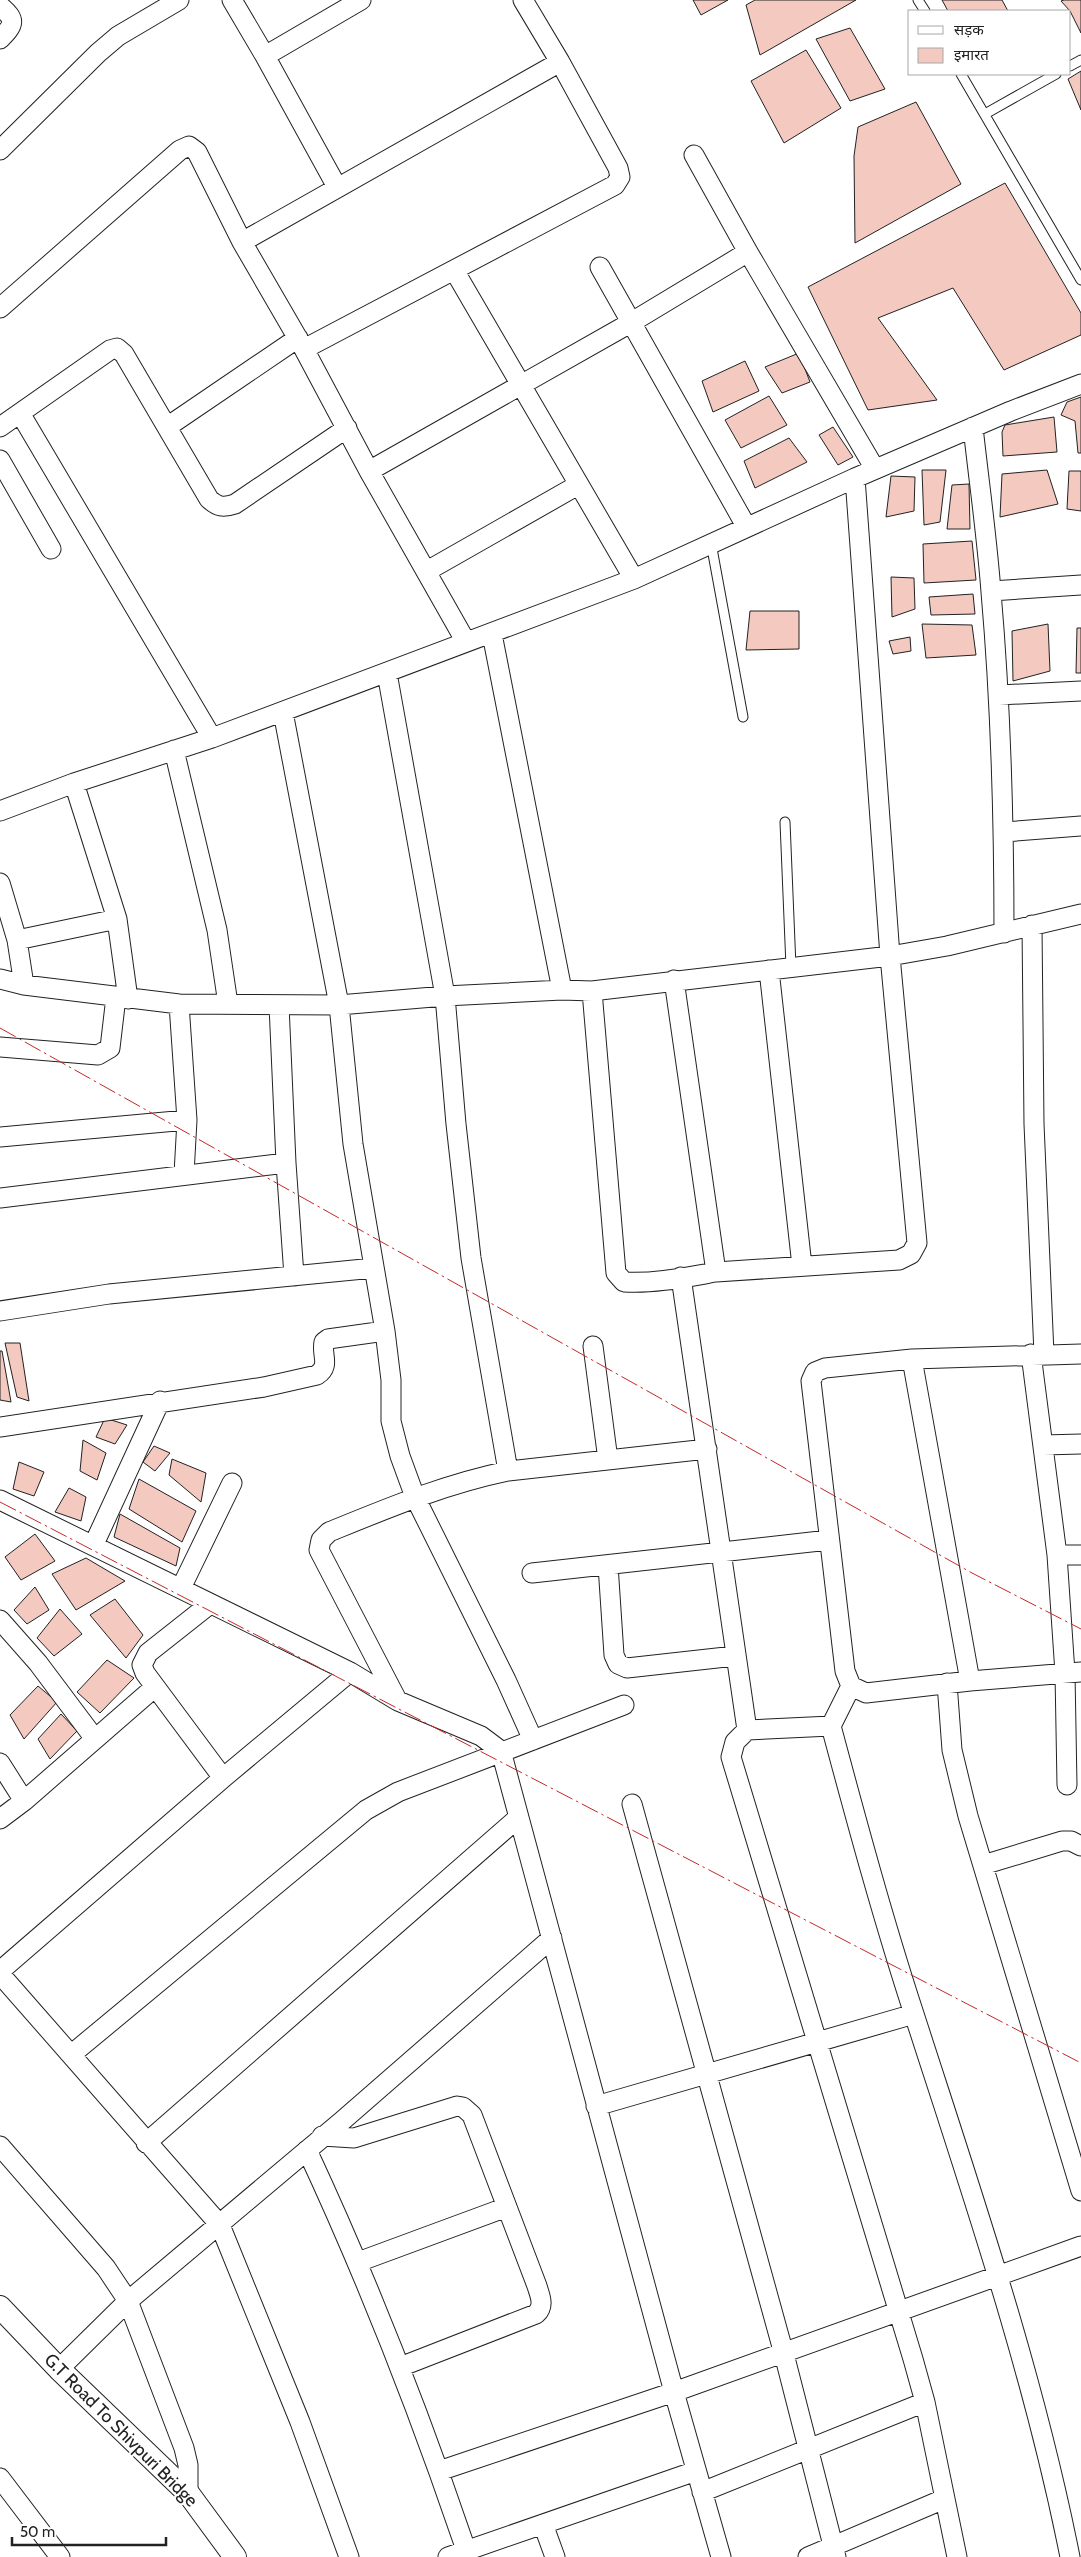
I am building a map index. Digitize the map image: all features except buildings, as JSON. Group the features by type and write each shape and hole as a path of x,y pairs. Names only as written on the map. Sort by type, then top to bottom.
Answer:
{"street":[{"path":"0,150 98,52 118,36 179,0"},
{"path":"232,0 337,187"},
{"path":"265,56 361,0"},
{"path":"167,427 301,343 454,270 615,185 620,177 618,168 560,62 523,0"},
{"path":"0,6 10,16 12,28 0,40"},
{"path":"242,242 560,62"},
{"path":"0,308 107,212 180,150 189,146 197,152 242,242 301,343 369,471 427,570 466,642"},
{"path":"694,155 748,252 876,469"},
{"path":"369,471 519,384 632,322 748,252"},
{"path":"600,267 746,526"},
{"path":"454,270 634,579"},
{"path":"0,427 110,350 117,348 124,354 209,498 216,505 225,507 235,504 347,428"},
{"path":"0,811 74,783 212,738 634,579 746,526 855,478 1081,384"},
{"path":"20,413 212,738"},
{"path":"974,427 991,591 999,695 1004,832 1004,933"},
{"path":"0,460 51,550"},
{"path":"592,991 616,1273 624,1282 632,1283 681,1278 716,1272 899,1260 912,1254 917,1243 890,956 855,478"},
{"path":"427,570 578,484"},
{"path":"991,591 1081,585"},
{"path":"492,634 562,990"},
{"path":"387,673 445,996 456,1124 471,1258 508,1470"},
{"path":"999,695 1081,691"},
{"path":"283,712 339,1005 352,1144 385,1331 391,1380 392,1420 400,1456 415,1497 506,1680 533,1740"},
{"path":"174,750 217,930 228,1004"},
{"path":"0,1047 98,1055 105,1053 110,1048 122,998 117,919 74,783"},
{"path":"1004,832 1081,826"},
{"path":"0,883 17,940 24,985"},
{"path":"0,979 24,985 179,1004 339,1005 445,996 562,990 592,991 890,956 1004,933 1081,914"},
{"path":"17,940 117,919"},
{"path":"1032,925 1037,1354 1043,1445 1073,1672 1067,1785"},
{"path":"769,970 802,1266"},
{"path":"674,980 716,1272"},
{"path":"179,1004 186,1120 184,1174"},
{"path":"279,1005 286,1163 294,1276"},
{"path":"0,1137 186,1120"},
{"path":"0,1198 286,1163"},
{"path":"0,1311 109,1294 374,1268"},
{"path":"681,1278 747,1730"},
{"path":"0,1426 264,1387 317,1374 323,1371 326,1365 322,1347 328,1339 385,1331"},
{"path":"593,1346 608,1460"},
{"path":"1073,1672 947,1683 866,1693 851,1686 845,1671 811,1381 815,1372 826,1368 912,1359 1081,1354"},
{"path":"912,1359 970,1681"},
{"path":"94,1544 160,1401"},
{"path":"1043,1445 1081,1444"},
{"path":"398,1701 319,1550 321,1540 329,1532 415,1497 464,1480 508,1470 707,1449"},
{"path":"181,1588 232,1483"},
{"path":"0,1500 94,1544 210,1604 350,1672 398,1701 481,1736 501,1751 674,2392 721,2557"},
{"path":"532,1573 721,1554 829,1540"},
{"path":"1057,1555 1081,1555"},
{"path":"608,1566 614,1655 618,1664 627,1668 735,1656"},
{"path":"210,1604 148,1652 142,1665 155,1687 223,1778"},
{"path":"0,1620 38,1663 95,1739"},
{"path":"349,2557 300,2422 220,2225 146,2143 72,2054 0,1973 223,1778 350,1672"},
{"path":"947,1683 952,1750 983,1865 1081,2191"},
{"path":"851,1686 831,1726 870,1871 914,2014 1000,2276 1052,2469 1070,2557"},
{"path":"0,1819 24,1801 155,1687"},
{"path":"72,2054 366,1810 398,1792 624,1705"},
{"path":"831,1726 747,1730 735,1742 731,1757 817,2043 860,2178 925,2402 957,2557"},
{"path":"0,1763 24,1801"},
{"path":"632,1804 784,2354 835,2552"},
{"path":"146,2143 518,1818"},
{"path":"983,1865 1062,1841 1071,1841 1081,1846"},
{"path":"59,2369 128,2302 308,2150 552,1938"},
{"path":"596,2106 914,2014"},
{"path":"322,2136 354,2138 458,2106 463,2107 472,2115 539,2291 541,2310 536,2314 400,2368"},
{"path":"0,2146 106,2268 128,2302 184,2448 188,2493"},
{"path":"308,2150 358,2262 400,2368 466,2550"},
{"path":"358,2262 507,2207"},
{"path":"439,2472 784,2354 1081,2246"},
{"name":"G.T Road To Shivpuri Bridge","path":"0,2307 59,2369 188,2493 236,2557"},
{"path":"702,2492 925,2402"},
{"path":"448,2557 696,2472"},
{"path":"0,2478 7,2497 60,2557"},
{"path":"808,2557 835,2552 944,2499"},
{"path":"543,2524 554,2557"}],"lane":[{"path":"962,75 1081,280"},
{"path":"985,114 1054,75"},
{"path":"711,542 743,717"},
{"path":"785,822 791,967"}],"power":[{"path":"0,1028 972,1573 1081,1629"},
{"path":"0,1502 1081,2063"}]}
